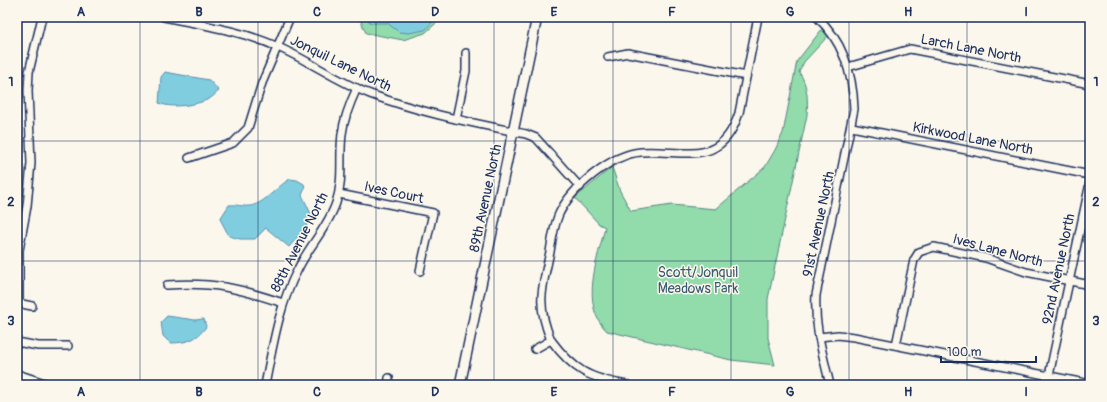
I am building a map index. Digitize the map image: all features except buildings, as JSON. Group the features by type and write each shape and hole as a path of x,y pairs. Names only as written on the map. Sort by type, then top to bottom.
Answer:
{"street":[{"path":"32,306 18,303 19,250 27,206 31,163 28,91 29,72 42,17"},
{"name":"Jonquil Lane North","path":"164,17 198,20 247,35 278,47 357,88 388,101 456,119 526,134 536,138 580,187"},
{"path":"188,158 233,143 245,132 252,121 262,83 290,17"},
{"name":"89th Avenue North","path":"460,385 537,17"},
{"path":"627,385 605,381 581,371 568,360 551,340 541,310 541,297 559,214 567,200 580,187 608,164 629,154 640,152 692,154 714,148 730,133 736,124 758,17"},
{"name":"91st Avenue North","path":"817,17 832,34 848,67 854,95 852,127 816,295 815,312 830,385"},
{"name":"Larch Lane North","path":"848,67 910,50 1090,84"},
{"path":"456,119 466,71 466,53"},
{"path":"608,57 628,53 746,76"},
{"name":"88th Avenue North","path":"264,385 283,303 298,268 331,215 339,194 342,166 342,135 345,119 357,88"},
{"name":"Kirkwood Lane North","path":"852,127 1090,175"},
{"name":"92nd Avenue North","path":"1047,385 1090,183"},
{"name":"Ives Court","path":"339,194 432,213 420,271"},
{"name":"Ives Lane North","path":"896,345 914,260 924,249 934,247 972,254 1026,272 1090,285"},
{"path":"167,285 196,283 228,286 283,303"},
{"path":"819,337 845,335 1090,384"},
{"path":"535,349 551,340"},
{"path":"17,342 38,346 68,346"},
{"path":"17,375 47,385"}],"green space":[{"path":"359,17 443,17 425,33 403,40 366,33"},
{"name":"Scott/Jonquil Meadows Park","path":"822,29 828,36 804,62 799,72 806,87 807,115 768,299 768,338 775,365 731,360 607,331 599,320 594,308 592,295 595,267 605,227 599,224 575,198 612,167 620,191 631,211 672,205 716,209 765,167 783,133 797,61"}],"water":[{"path":"367,17 439,17 436,18 425,30 409,33 399,32 387,23 370,23"},
{"path":"165,72 209,80 219,91 209,99 198,103 184,106 164,105 159,103 161,77"},
{"path":"290,179 297,180 304,184 305,188 302,195 312,216 304,230 289,247 266,228 255,239 240,239 229,236 220,219 229,205 254,205"},
{"path":"167,316 195,320 204,319 206,327 199,335 191,340 170,343 163,336 161,322"}]}
